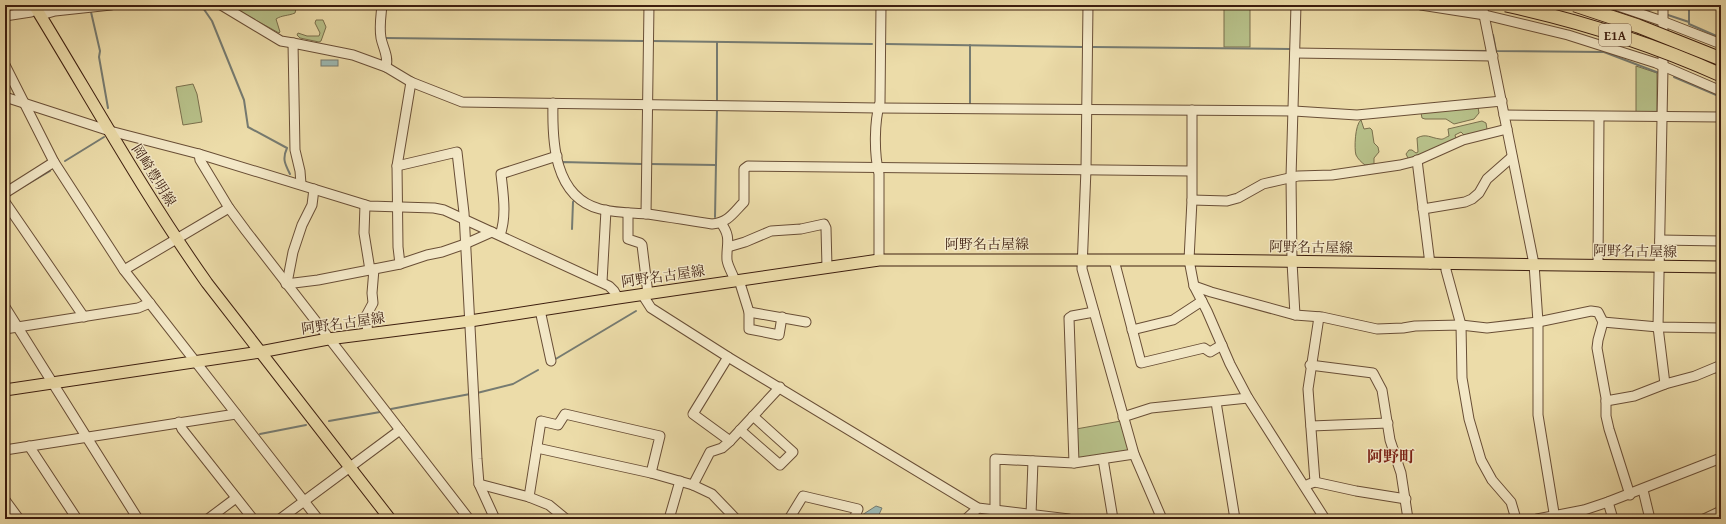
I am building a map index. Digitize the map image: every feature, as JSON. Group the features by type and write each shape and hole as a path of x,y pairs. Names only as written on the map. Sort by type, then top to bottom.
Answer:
{"highway":[{"name":"E1A","path":"1506,5 1606,32 1676,56 1721,75"},
{"name":"E1A","path":"1575,5 1638,26 1721,59"}],"main road":[{"name":"岡崎豊明線","path":"37,10 176,239 206,283 260,352"},
{"name":"阿野名古屋線","path":"5,390 195,360 260,352 328,339 470,321 880,260 1189,260 1721,267"},
{"path":"260,352 390,519"}],"street":[{"path":"5,16 53,8 111,5"},
{"path":"221,5 281,41 352,55 386,67 412,82 462,102 878,108 1294,111 1356,115 1502,101"},
{"path":"382,5 380,26 381,37 388,61 386,67"},
{"path":"646,214 649,5"},
{"path":"880,260 879,174 876,162 878,108 880,102 881,5"},
{"path":"1088,5 1086,169 1082,269 1134,454 1143,478 1162,519"},
{"path":"1295,315 1292,262 1291,177 1296,5"},
{"path":"1421,5 1485,15 1568,35 1663,66 1721,91"},
{"path":"1482,5 1534,264 1538,322 1538,416 1555,518"},
{"path":"1615,5 1662,20 1721,44"},
{"path":"1663,5 1658,327 1665,384"},
{"path":"293,43 295,150 300,171 301,184"},
{"path":"1295,53 1493,56"},
{"path":"5,65 54,162 124,270 318,519"},
{"path":"400,264 397,207 398,166 412,82"},
{"path":"5,97 110,131 199,154 301,184 365,205 434,208 444,210 602,282 614,291 618,298"},
{"path":"553,103 552,134 562,177 572,192 589,205 606,210 646,214 712,224 721,223 732,216 744,202 744,169 748,166 1191,171"},
{"path":"1192,110 1192,200 1189,260 1194,286 1230,364 1248,398 1325,519"},
{"path":"1504,115 1721,117"},
{"path":"1598,265 1599,117"},
{"path":"1192,200 1228,201 1250,192 1263,184 1291,177 1332,175 1400,165 1417,160 1463,140 1507,129"},
{"path":"398,166 457,152 464,219 477,459 480,484 495,519"},
{"path":"199,154 200,160 229,208 328,339 469,519"},
{"path":"286,283 306,282 400,264 496,233 502,229 504,201 501,174 557,156"},
{"path":"1423,209 1465,202 1472,199 1479,193 1487,179 1512,157"},
{"path":"1417,160 1430,264"},
{"path":"5,193 54,162"},
{"path":"286,283 293,252 302,225 312,205 314,189"},
{"path":"5,202 84,317"},
{"path":"365,205 364,233 372,269 372,303 366,316 368,334"},
{"path":"124,270 229,208"},
{"path":"602,282 606,210"},
{"path":"628,213 628,239 642,245 645,294 650,308 728,357 780,387 978,508 1069,519"},
{"path":"721,223 727,231 727,262 737,281 749,312 749,329 779,335 782,317"},
{"path":"728,247 745,242 771,231 801,229 824,224 826,228 827,268"},
{"path":"1660,240 1721,241"},
{"path":"1114,260 1141,363 1204,348 1210,352 1222,345"},
{"path":"1446,264 1446,270 1461,325 1462,378 1469,419 1481,460 1492,480 1511,502 1516,519"},
{"path":"1194,286 1295,315 1319,317 1362,324 1377,329 1461,325 1488,328 1538,322 1591,311 1598,312 1603,322 1597,348 1609,429 1630,495"},
{"path":"1132,330 1173,320 1202,301"},
{"path":"5,329 138,308 150,303"},
{"path":"5,307 138,519"},
{"path":"540,310 550,361"},
{"path":"749,312 806,322"},
{"path":"1074,463 1069,318 1072,316 1094,312"},
{"path":"1315,482 1308,398 1310,365 1319,317"},
{"path":"1603,322 1658,327 1721,328"},
{"path":"728,357 693,414 730,441"},
{"path":"1310,365 1374,373 1382,390 1390,440 1401,473 1408,519"},
{"path":"1606,401 1634,396 1665,384 1695,376 1718,366 1721,372"},
{"path":"693,485 710,452 722,448 730,441 780,387"},
{"path":"1123,417 1151,408 1248,398"},
{"path":"1216,402 1235,519"},
{"path":"5,450 236,414"},
{"path":"529,497 541,421 558,425 565,414 660,436 651,473"},
{"path":"740,430 780,465 793,452 753,416"},
{"path":"178,422 253,519"},
{"path":"1311,426 1388,423"},
{"path":"280,519 400,430"},
{"path":"29,446 77,519"},
{"path":"536,448 651,473 693,485 712,494 736,519"},
{"path":"995,511 995,459 1074,463 1134,454"},
{"path":"1537,519 1586,515 1608,502 1643,490 1721,458"},
{"path":"1103,459 1113,519"},
{"path":"1031,515 1034,461"},
{"path":"669,519 680,481"},
{"path":"1305,486 1315,482 1406,499"},
{"path":"480,484 529,497 549,505 566,519"},
{"path":"1643,490 1650,519"},
{"path":"789,519 803,496 858,509 854,519"},
{"path":"208,519 236,498"},
{"path":"5,500 19,519"},
{"path":"1608,502 1613,519"},
{"path":"966,519 978,508"},
{"path":"1704,519 1721,510"}],"green space":[{"path":"233,5 297,5 295,13 276,19 279,33 234,8"},
{"path":"1224,5 1250,5 1250,47 1224,47"},
{"path":"316,20 323,20 326,27 321,41 319,42 300,38 297,35 298,33 307,36 319,36 320,33 315,23"},
{"path":"1636,66 1657,73 1657,112 1636,112"},
{"path":"193,84 197,94 202,122 183,125 176,87"},
{"path":"1478,107 1479,113 1474,119 1454,124 1446,119 1422,118 1421,113"},
{"path":"1361,120 1364,129 1370,128 1372,130 1374,143 1378,147 1379,152 1374,158 1374,164 1365,165 1355,152 1356,131"},
{"path":"1482,121 1486,123 1487,129 1485,131 1464,135 1461,132 1455,135 1456,139 1409,160 1406,154 1409,150 1416,153 1418,152 1417,138 1426,136 1442,139 1449,136 1448,129"},
{"path":"1121,421 1129,448 1126,451 1079,459 1077,457 1076,429"}],"water":[{"path":"321,60 338,60 338,66 321,66"},
{"path":"876,506 882,508 877,519 860,519 862,515"}],"waterway":[{"path":"201,5 212,21 244,100 248,127 287,148 285,161 290,174"},
{"path":"1631,5 1648,10 1659,8"},
{"path":"1689,5 1689,24 1721,38"},
{"path":"91,12 100,51 99,57 108,108"},
{"path":"1668,15 1689,22"},
{"path":"1493,35 1496,51 1604,52 1659,73"},
{"path":"385,38 644,41"},
{"path":"652,41 872,44"},
{"path":"717,42 717,100"},
{"path":"886,44 1082,47"},
{"path":"970,45 970,104"},
{"path":"1093,47 1290,49"},
{"path":"1376,50 1487,51"},
{"path":"1674,77 1721,97"},
{"path":"715,217 717,109"},
{"path":"65,161 104,137"},
{"path":"563,164 562,162 642,164"},
{"path":"650,164 716,165"},
{"path":"14,192 50,171"},
{"path":"572,229 573,202 575,199"},
{"path":"554,360 636,311"},
{"path":"477,393 513,384 538,370"},
{"path":"391,409 470,394"},
{"path":"329,421 380,412"},
{"path":"260,434 306,425"}],"district":[{"name":"阿野町","path":"1391,456"}]}
